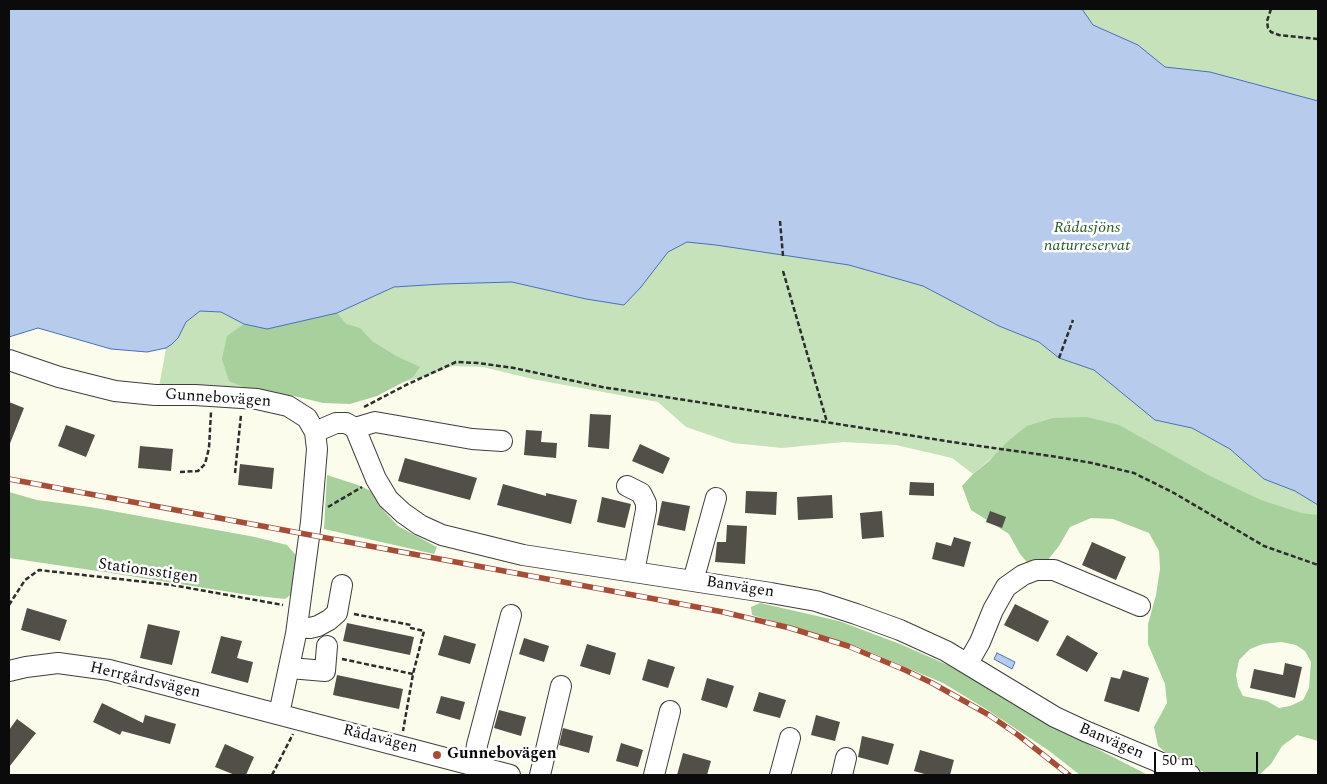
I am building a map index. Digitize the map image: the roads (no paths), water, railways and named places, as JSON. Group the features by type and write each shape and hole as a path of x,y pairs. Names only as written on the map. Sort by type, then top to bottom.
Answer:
{"street":[{"name":"Gunnebovägen","path":"9,360 58,377 115,391 155,395 257,399 288,406 307,418 315,432"},
{"path":"279,714 290,668 298,618 317,449 315,432 336,423 350,425 375,422 472,439 502,441"},
{"name":"Banvägen","path":"350,425 376,479 388,499 420,526 442,535 477,545 523,554 816,601 900,630 946,651 1054,717 1085,732 1190,775"},
{"path":"627,486 641,493 646,503 634,572"},
{"path":"694,581 716,498"},
{"path":"968,663 1006,587 1023,575 1036,570 1054,570 1140,606"},
{"path":"298,618 310,628 329,620 337,613 342,585"},
{"path":"474,766 477,745 511,615"},
{"path":"290,668 324,671 326,652"},
{"name":"Herrgårdsvägen","path":"9,671 58,663 109,670 279,714"},
{"path":"540,775 561,686"},
{"path":"654,775 670,711"},
{"name":"Rådavägen","path":"279,714 510,775"},
{"path":"780,775 790,738"}],"water":[{"name":"Rådasjöns naturreservat","path":"9,9 1082,9 1093,25 1138,45 1165,67 1210,72 1318,101 1318,505 1295,491 1264,479 1230,449 1192,428 1155,420 1094,370 1059,358 1039,342 999,326 923,286 849,265 716,245 687,242 668,252 641,287 624,305 586,299 512,282 442,284 394,287 337,313 267,329 244,324 221,312 200,311 186,322 178,338 172,344 166,348 147,352 111,349 38,328 9,337"},
{"path":"997,653 1015,662 1012,669 994,659"}],"railway":[{"path":"9,479 723,612 790,628 848,646 932,683 989,715 1069,775"}],"place":[{"name":"Gunnebovägen","path":"437,755"}]}
